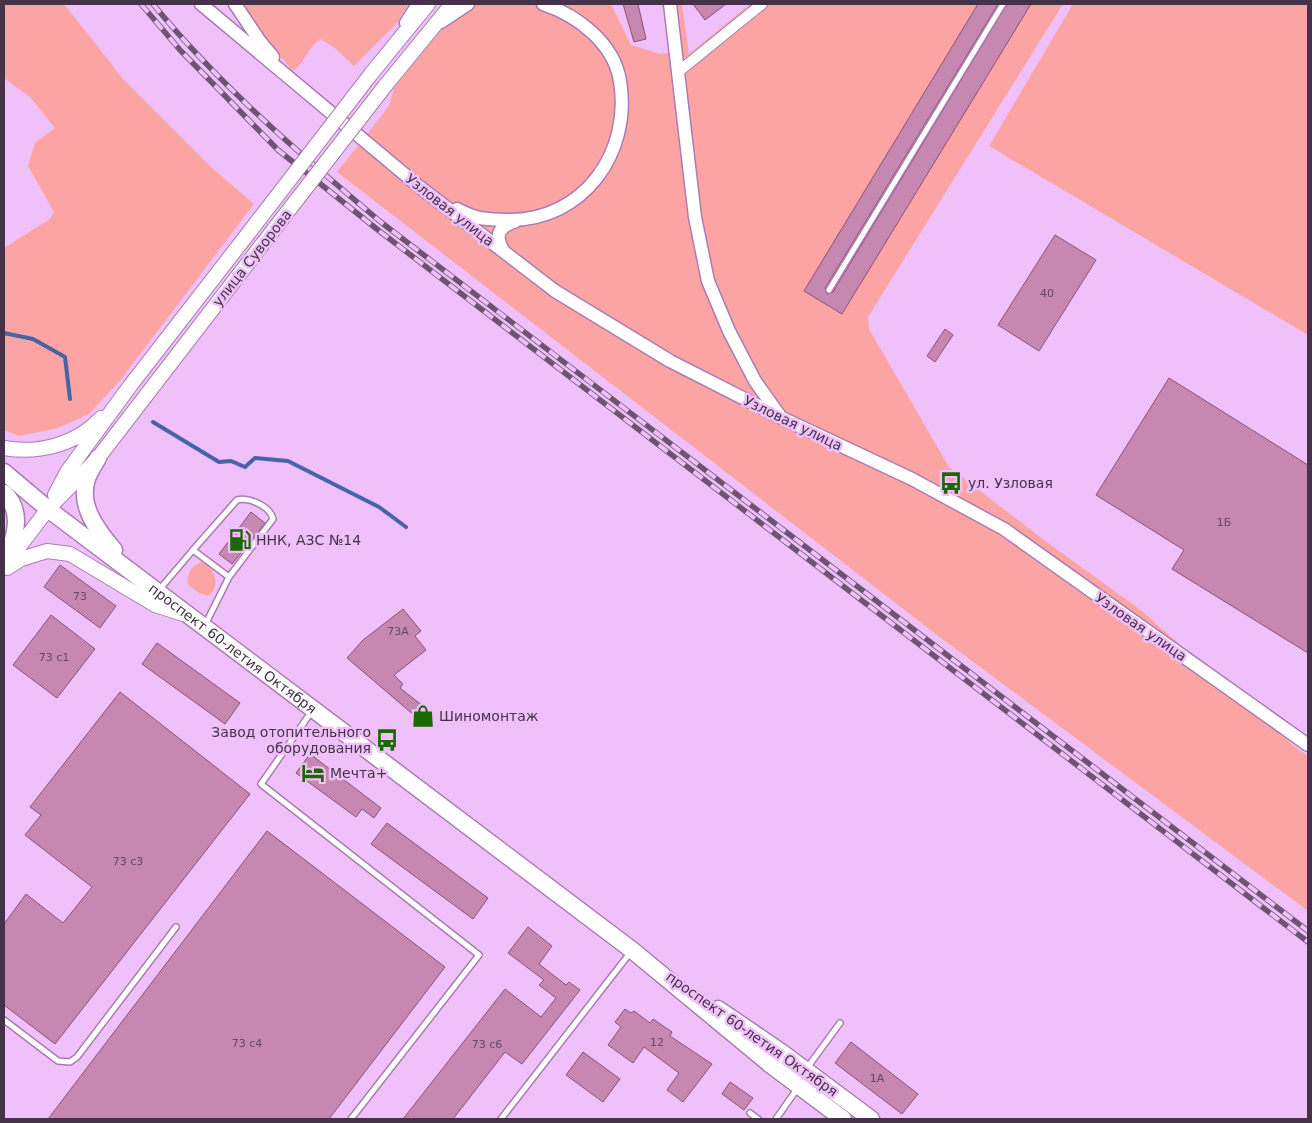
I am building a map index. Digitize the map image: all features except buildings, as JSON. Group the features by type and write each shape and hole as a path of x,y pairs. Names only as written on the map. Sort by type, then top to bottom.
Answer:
{"highway":[{"path":"98,458 87,479 84,495 90,515 100,534 131,571"},
{"path":"4,472 48,509"},
{"path":"4,482 48,509"},
{"path":"4,492 15,513 16,530 4,566"},
{"name":"проспект 60-летия Октября","path":"48,509 632,950 799,1086 843,1119"},
{"name":"проспект 60-летия Октября","path":"632,950 806,1071 871,1119"}],"main road":[{"name":"улица Суворова","path":"48,509 68,472 130,386 371,74 428,4"},
{"name":"улица Суворова","path":"4,566 48,509 98,458 385,86 452,4"},
{"path":"4,448 24,451 50,449 74,437 98,421 130,386"},
{"path":"4,566 47,551 70,554 156,605 198,621"}],"street":[{"path":"201,4 292,80"},
{"path":"235,4 259,40 292,80"},
{"path":"371,74 418,4"},
{"path":"430,31 468,4"},
{"path":"506,254 499,239 500,230 505,225 563,208 592,186 613,152 622,114 620,80 609,54 588,28 560,10 544,4"},
{"path":"670,4 695,217 708,281 729,330 755,381 782,418"},
{"path":"678,72 762,4"},
{"name":"Узловая улица","path":"292,80 421,188 555,291 670,361 782,418 912,480 1004,529 1308,745"},
{"path":"421,188 475,219 521,220"}],"lane":[{"path":"829,290 1003,4"},
{"path":"159,591 237,500 250,499 270,512 274,519 198,621"},
{"path":"193,550 229,577"},
{"path":"314,709 261,784 479,955 351,1119"},
{"path":"4,1020 58,1061 70,1062 77,1056 176,927"},
{"path":"501,1119 632,950"},
{"path":"806,1071 840,1023"},
{"path":"776,1119 799,1086"},
{"path":"750,1113 758,1119"}],"shaded area":[{"path":"4,4 64,4 124,80 211,167 254,204 119,382 89,414 58,428 19,436 4,430 4,248 50,219 54,212 28,166 35,143 55,128 30,97 4,78"},
{"path":"245,4 408,4 397,23 354,66 335,48 320,39 293,71 252,23"},
{"path":"469,4 611,4 631,45 660,54 675,52 670,4 682,4 689,54 750,4 1063,4 868,317 869,329 949,467 1044,540 1142,611 1294,746 1308,756 1308,911 937,635 337,172 389,106 394,88 431,38 457,18"},
{"path":"1073,4 1308,4 1308,335 989,146"},
{"path":"201,562 210,568 215,577 215,587 208,596 199,593 188,585 190,571"}],"waterway":[{"path":"4,333 33,339 65,357 70,399"},
{"path":"153,422 219,462 231,461 245,467 255,458 288,461 379,507 406,527"}],"railway":[{"path":"141,4 180,50 278,150 378,230 1308,942"},
{"path":"153,4 206,63 262,119 382,223 1308,931"}],"place":[{"name":"ул. Узловая","path":"951,483"},
{"name":"ННК, АЗС №14","path":"240,540"},
{"name":"Шиномонтаж","path":"423,716"},
{"name":"Завод отопительного оборудования","path":"387,740"},
{"name":"Мечта+","path":"313,773"}]}
